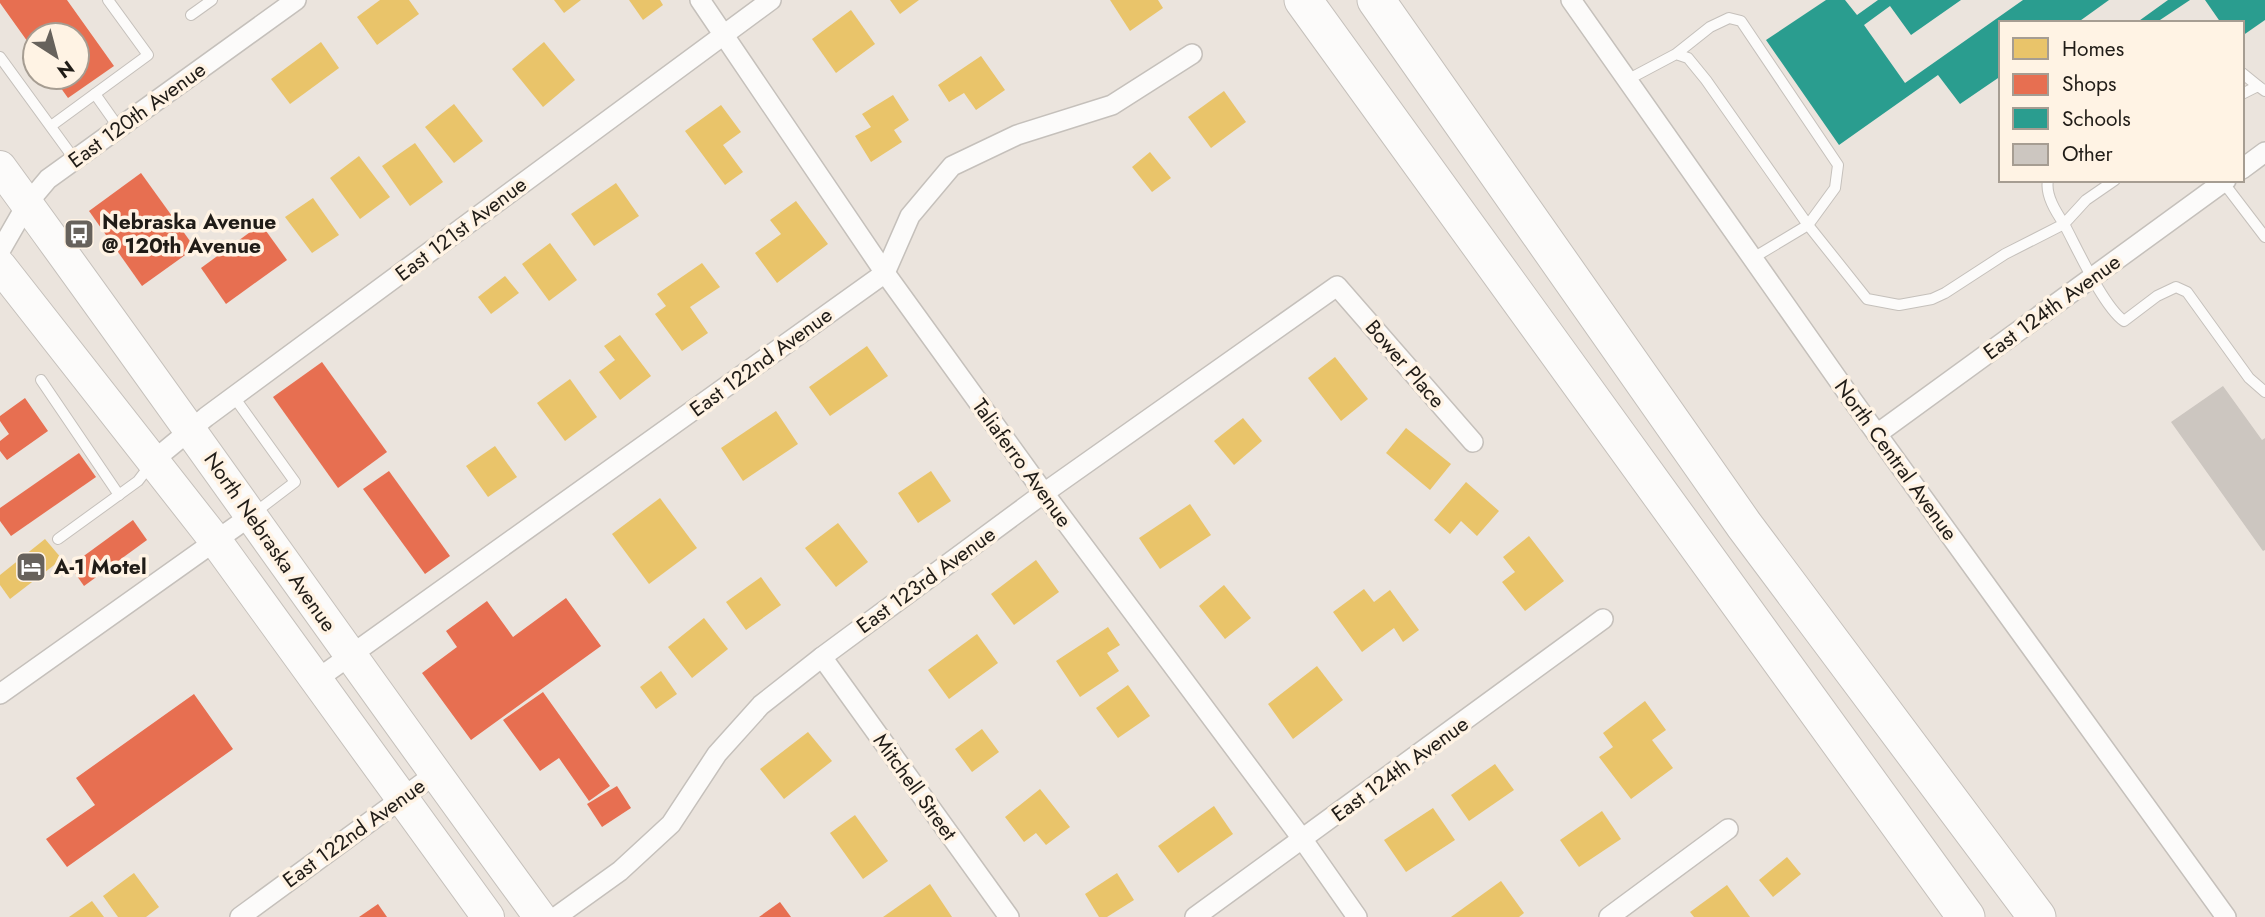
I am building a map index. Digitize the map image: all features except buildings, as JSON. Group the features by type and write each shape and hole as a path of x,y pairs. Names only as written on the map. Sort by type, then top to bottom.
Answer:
{"highway":[{"path":"1303,0 1966,917"},
{"path":"1376,0 1744,525 2037,917"}],"main road":[{"name":"North Nebraska Avenue","path":"0,167 540,917"},
{"name":"North Nebraska Avenue","path":"0,266 215,540 488,917"}],"street":[{"name":"East 120th Avenue","path":"0,251 27,204 48,178 296,0"},
{"name":"Taliaferro Avenue","path":"700,0 885,274 1357,917"},
{"name":"East 121st Avenue","path":"154,460 234,397 771,0"},
{"name":"North Central Avenue","path":"1571,0 1877,434 2226,917"},
{"path":"885,274 910,216 952,166 1017,135 1112,104 1192,54"},
{"path":"2244,168 2265,152"},
{"name":"East 124th Avenue","path":"1877,434 2224,182"},
{"name":"East 122nd Avenue","path":"316,680 885,274"},
{"name":"East 123rd Avenue","path":"556,917 620,871 671,824 717,754 761,705 1044,494 1337,286"},
{"name":"Bower Place","path":"1337,286 1473,442"},
{"path":"0,694 251,515"},
{"name":"East 124th Avenue","path":"1195,917 1603,619"},
{"name":"Mitchell Street","path":"822,657 1009,917"},
{"name":"East 122nd Avenue","path":"240,917 435,774"},
{"path":"1609,917 1728,829"}],"lane":[{"path":"51,126 148,55 108,0"},
{"path":"191,15 212,0"},
{"path":"1627,80 1676,54 1710,27 1729,18 1741,21 1838,165 1835,188 1808,225 1753,258"},
{"path":"1676,54 1688,58 1706,80 1808,225 1867,299 1899,305 1932,299 1945,293 2005,254 2064,224 2086,200 2112,182"},
{"path":"0,57 75,160"},
{"path":"2244,74 2262,88"},
{"path":"2244,93 2262,88"},
{"path":"94,94 119,128"},
{"path":"2048,182 2047,188 2056,212 2118,317 2124,321 2157,296 2176,287 2187,292 2249,378 2265,392"},
{"path":"2226,182 2265,237"},
{"path":"41,380 119,495"},
{"path":"234,397 295,482 251,515"},
{"path":"58,539 138,481 154,460"}],"place":[{"name":"Nebraska Avenue @ 120th Avenue","path":"79,234"},
{"name":"A-1 Motel","path":"31,567"}]}
